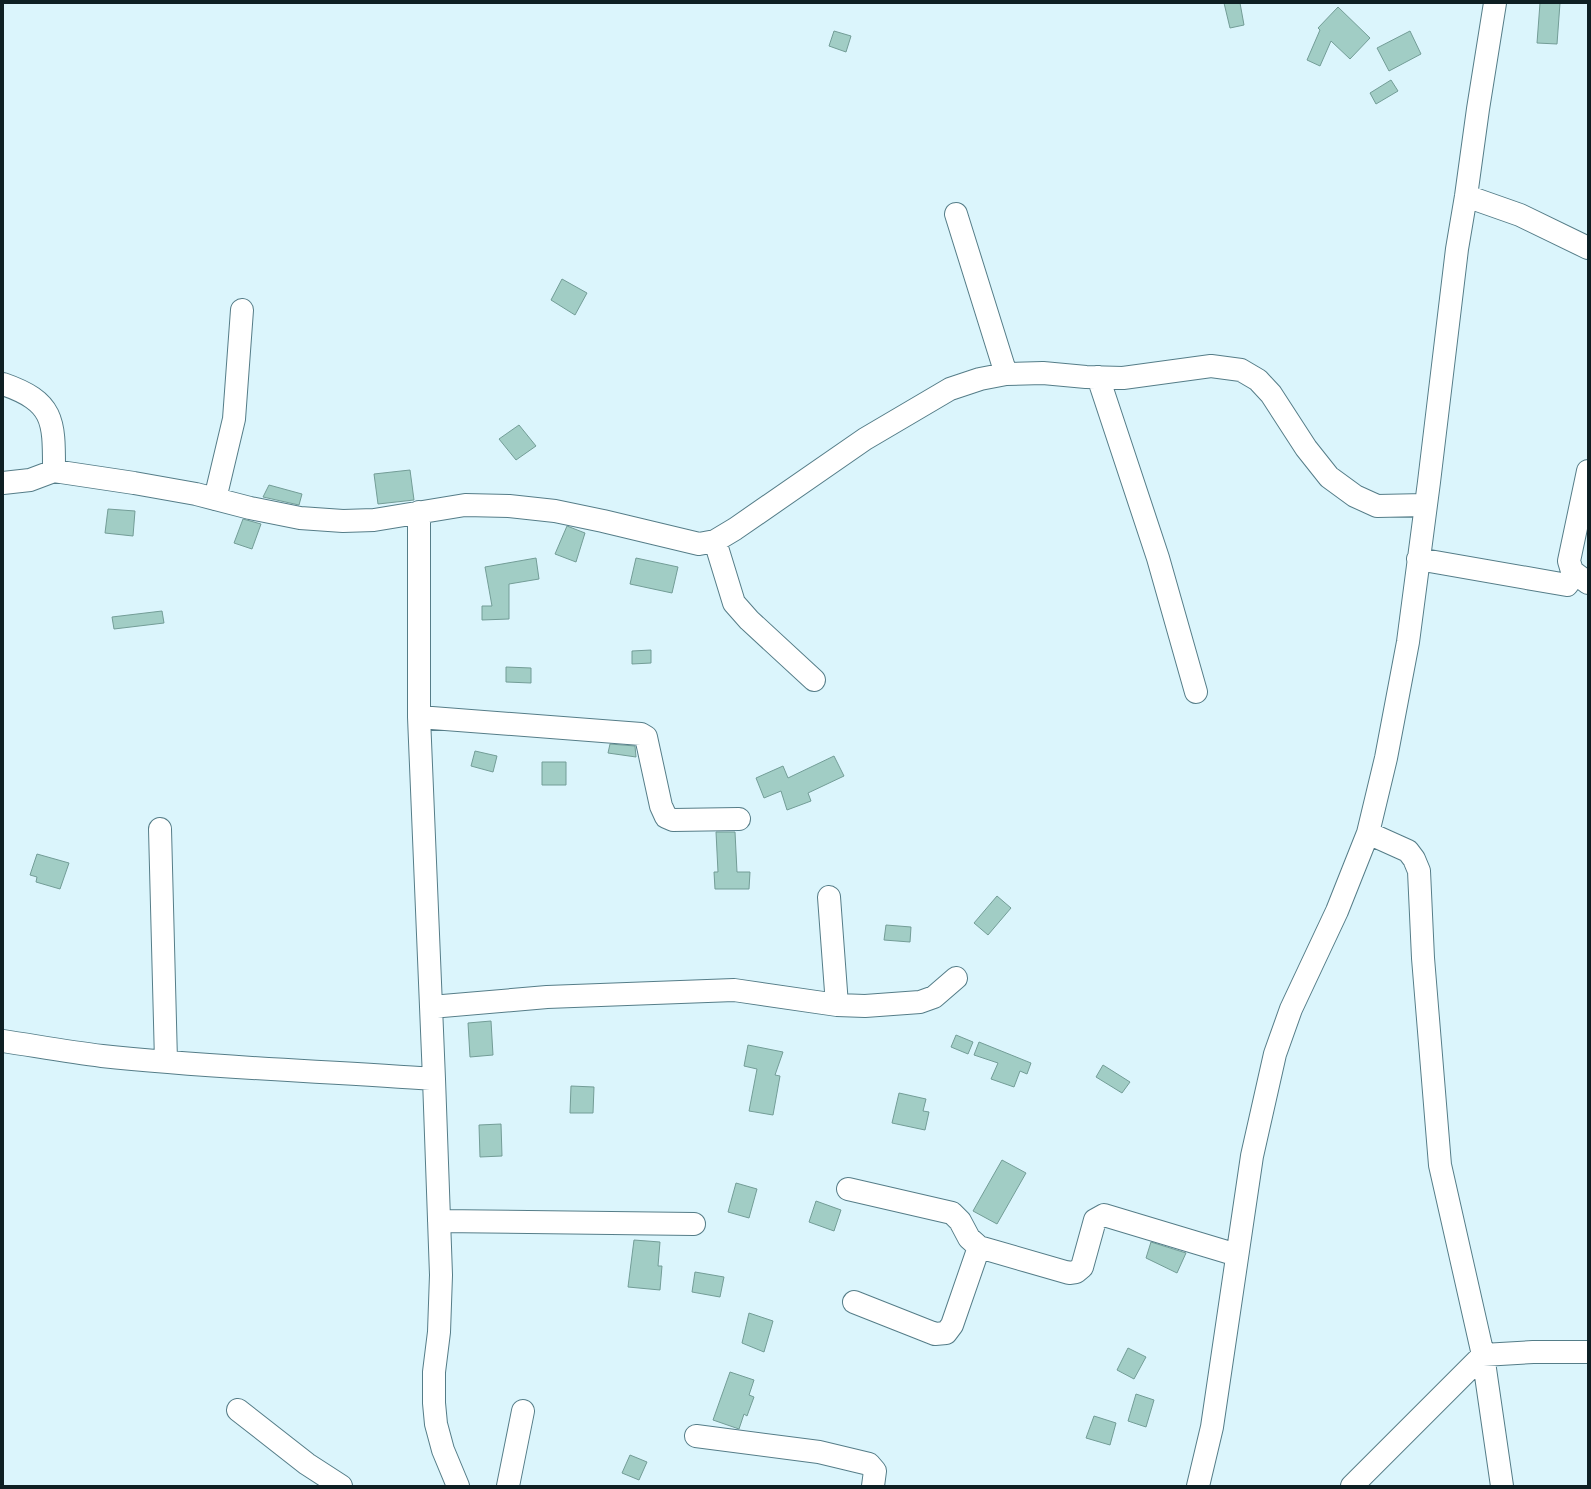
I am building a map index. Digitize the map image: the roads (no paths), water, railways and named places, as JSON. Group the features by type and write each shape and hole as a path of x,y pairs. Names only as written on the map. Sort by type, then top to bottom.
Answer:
{"street":[{"path":"1198,1486 1212,1427 1252,1156 1275,1054 1291,1009 1337,911 1368,833 1386,758 1408,642 1457,249 1495,3"},
{"path":"1466,196 1520,215 1588,248"},
{"path":"956,214 1006,374"},
{"path":"215,499 234,419 242,310"},
{"path":"3,483 30,480 54,471 196,494 250,508 300,518 343,521 374,520 465,505 509,506 555,511 575,515 698,544 715,541 784,496 865,439 950,389 980,379 1006,374 1043,373 1098,378 1123,378 1211,366 1241,370 1258,380 1271,394 1306,448 1329,477 1355,496 1377,506 1425,505"},
{"path":"1098,378 1158,558 1196,692"},
{"path":"3,384 30,395 47,411 51,425 54,471"},
{"path":"1418,559 1567,585 1581,579 1570,566 1568,561 1588,471"},
{"path":"419,512 419,717 441,1275 440,1332 434,1372 434,1403 436,1424 443,1450 458,1486"},
{"path":"715,541 734,603 748,620 814,680"},
{"path":"419,717 641,734 646,737 661,806 666,817 673,820 739,819"},
{"path":"160,829 166,1061"},
{"path":"1368,833 1408,851 1414,859 1419,871 1423,958 1440,1164 1483,1355 1502,1486"},
{"path":"830,897 837,1005"},
{"path":"431,1007 547,997 734,990 837,1005 865,1006 920,1002 934,997 956,978"},
{"path":"3,1041 102,1056 251,1069 434,1079"},
{"path":"848,1189 952,1213 960,1221 969,1238 980,1247 1069,1273 1076,1272 1082,1267 1095,1220 1104,1215 1237,1255"},
{"path":"439,1221 694,1224"},
{"path":"854,1302 935,1334 946,1333 952,1325 980,1247"},
{"path":"1352,1486 1483,1355 1533,1352 1588,1352"},
{"path":"318,1486 238,1410 307,1464 341,1486"},
{"path":"508,1486 523,1411"},
{"path":"696,1436 819,1452 869,1464 875,1471 873,1486"}]}
